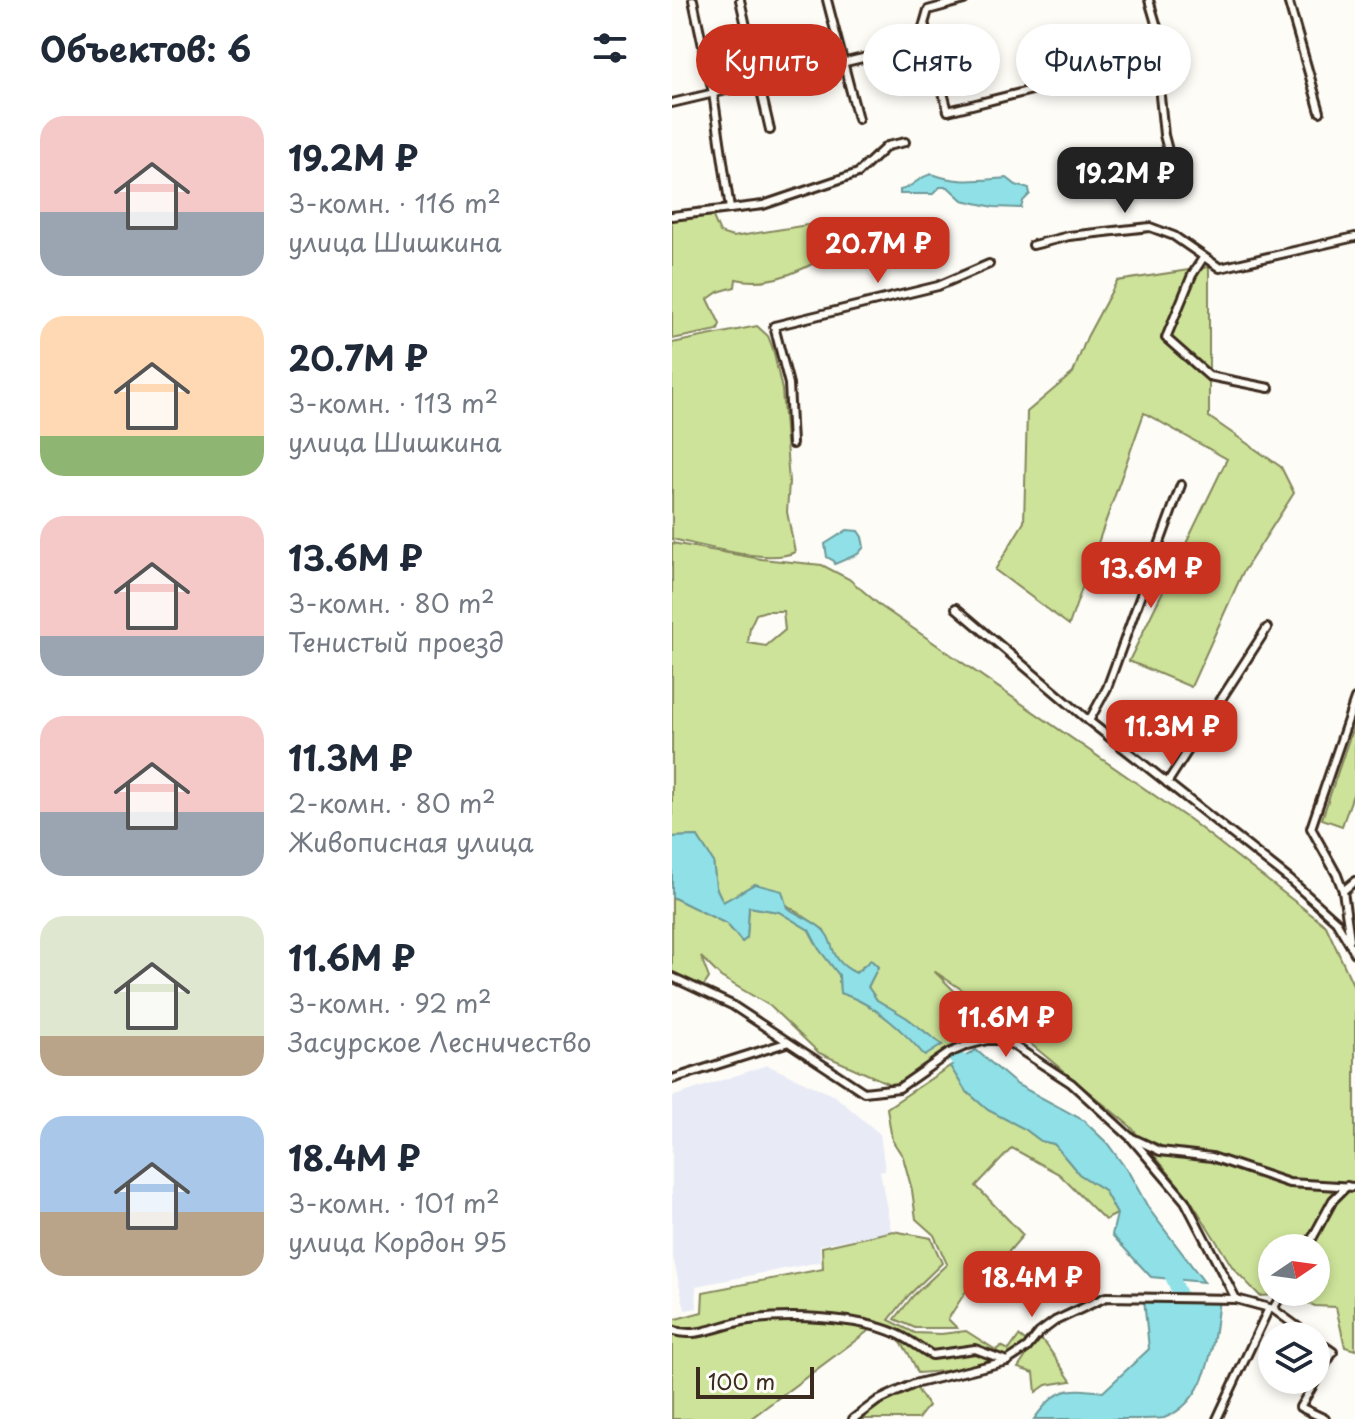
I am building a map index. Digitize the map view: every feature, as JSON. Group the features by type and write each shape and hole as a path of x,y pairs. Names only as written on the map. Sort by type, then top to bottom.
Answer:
{"street":[{"path":"693,0 698,24"},
{"path":"740,0 746,24"},
{"path":"827,0 834,24"},
{"path":"924,24 928,10 925,0"},
{"path":"928,10 964,0"},
{"path":"1149,0 1165,54 1160,96 1164,135 1171,162"},
{"path":"1288,0 1320,112"},
{"path":"847,74 858,119"},
{"path":"944,96 948,111 1016,94"},
{"path":"672,103 701,96"},
{"path":"713,96 730,209"},
{"path":"762,96 770,130"},
{"path":"672,216 763,205 858,173 887,146 905,142"},
{"path":"1033,245 1069,236 1150,227 1174,236 1220,268 1355,237"},
{"path":"1203,258 1192,275 1166,338 1209,376 1269,388"},
{"path":"792,444 789,384 774,326 938,286 989,264"},
{"path":"1089,721 1107,688 1181,485"},
{"path":"956,608 1089,721 1289,879 1336,921 1355,953"},
{"path":"1167,783 1267,628"},
{"path":"1350,941 1343,891 1311,828 1355,699"},
{"path":"1343,891 1355,881"},
{"path":"672,977 732,1005 864,1092 899,1088 949,1053 987,1040 1005,1040 1071,1083 1130,1137 1185,1201 1236,1299"},
{"path":"672,1079 786,1043"},
{"path":"1130,1137 1160,1151 1212,1157 1289,1183 1351,1186"},
{"path":"1315,1234 1333,1200 1351,1186"},
{"path":"853,1419 877,1401 914,1384 1007,1361 1027,1348 1039,1333 1055,1321 1106,1297 1236,1299 1271,1309 1290,1322"},
{"path":"1217,1419 1273,1306"},
{"path":"672,1330 684,1335 750,1320 829,1319 869,1323 899,1334 932,1355 975,1349 1007,1361"},
{"path":"1308,1394 1300,1407 1325,1419"}],"shaded area":[{"path":"767,1065 835,1096 880,1134 885,1170 880,1171 891,1231 820,1245 820,1262 696,1286 697,1308 685,1310 672,1253 672,1097"}],"green space":[{"path":"710,210 720,233 733,237 820,223 843,227 859,223 864,230 821,259 787,275 770,280 736,279 735,287 708,299 720,324 718,330 672,339 672,219"},
{"path":"1209,267 1209,417 1281,467 1294,493 1242,574 1191,687 1129,661 1227,459 1144,413 1069,625 995,570 1024,522 1027,412 1073,373 1087,337 1117,281"},
{"path":"757,326 768,336 782,390 789,482 787,512 795,552 783,555 735,553 672,539 672,343"},
{"path":"672,543 761,559 822,565 849,579 882,607 1190,820 1326,926 1355,989 1355,1350 1345,1347 1336,1307 1315,1306 1330,1306 1330,1234 1258,1234 1258,1294 1233,1268 1190,1199 1131,1127 979,1001 934,971 987,1023 968,1045 949,1053 899,1088 819,1053 770,1006 721,977 701,957 709,978 703,987 672,972 672,897 727,924 742,942 747,938 749,907 779,912 809,930 839,975 840,993 864,1003 887,1018 925,1055 942,1045 877,1000 868,987 878,967 871,960 855,973 842,966 832,952 824,930 755,884 723,902 716,887 713,861 697,836 672,837","holes":["783,611 785,630 766,646 748,643 756,614"]},
{"path":"1355,721 1355,789 1342,826 1322,819"},
{"path":"950,1066 965,1090 988,1110 1041,1141 1054,1144 1079,1174 1104,1190 1117,1214 1105,1220 1059,1174 1012,1148 976,1186 1023,1235 994,1269 972,1282 948,1319 957,1328 915,1328 895,1319 913,1296 947,1264 934,1235 916,1219 912,1190 903,1157 892,1140 887,1108"},
{"path":"893,1231 931,1238 942,1263 889,1320 915,1333 966,1331 996,1350 1001,1346 1009,1350 1019,1336 1025,1341 1033,1335 1045,1343 1071,1381 1046,1385 1036,1392 1034,1373 1018,1368 1026,1356 1018,1352 982,1365 918,1373 906,1349 896,1338 871,1329 750,1419 672,1419 672,1320 702,1312 703,1292 823,1269 822,1247"},
{"path":"916,1387 928,1406 918,1419 862,1419 892,1396"}],"water":[{"path":"932,174 960,180 1007,178 1029,189 1030,194 1021,208 994,207 962,200 948,187 940,187 933,194 900,194 900,190"},
{"path":"847,530 858,531 864,547 858,554 835,564 827,557 825,544"},
{"path":"697,836 713,861 716,887 723,902 755,884 782,891 787,908 826,933 836,956 847,968 856,973 871,960 878,967 868,987 877,1000 942,1045 925,1056 887,1018 864,1003 840,993 839,975 809,930 779,912 749,907 747,938 742,942 727,924 672,897 672,837"},
{"path":"976,1050 1016,1084 1083,1120 1107,1143 1129,1173 1149,1209 1204,1282 1151,1277 1112,1235 1117,1214 1104,1190 1079,1174 1054,1144 1041,1141 988,1110 965,1090 950,1066"},
{"path":"1144,1299 1219,1299 1212,1350 1191,1398 1179,1410 1164,1418 1034,1419 1049,1401 1063,1392 1103,1392 1149,1349"}],"waterway":[{"path":"954,1057 975,1069"},
{"path":"1166,1263 1187,1310"}]}
